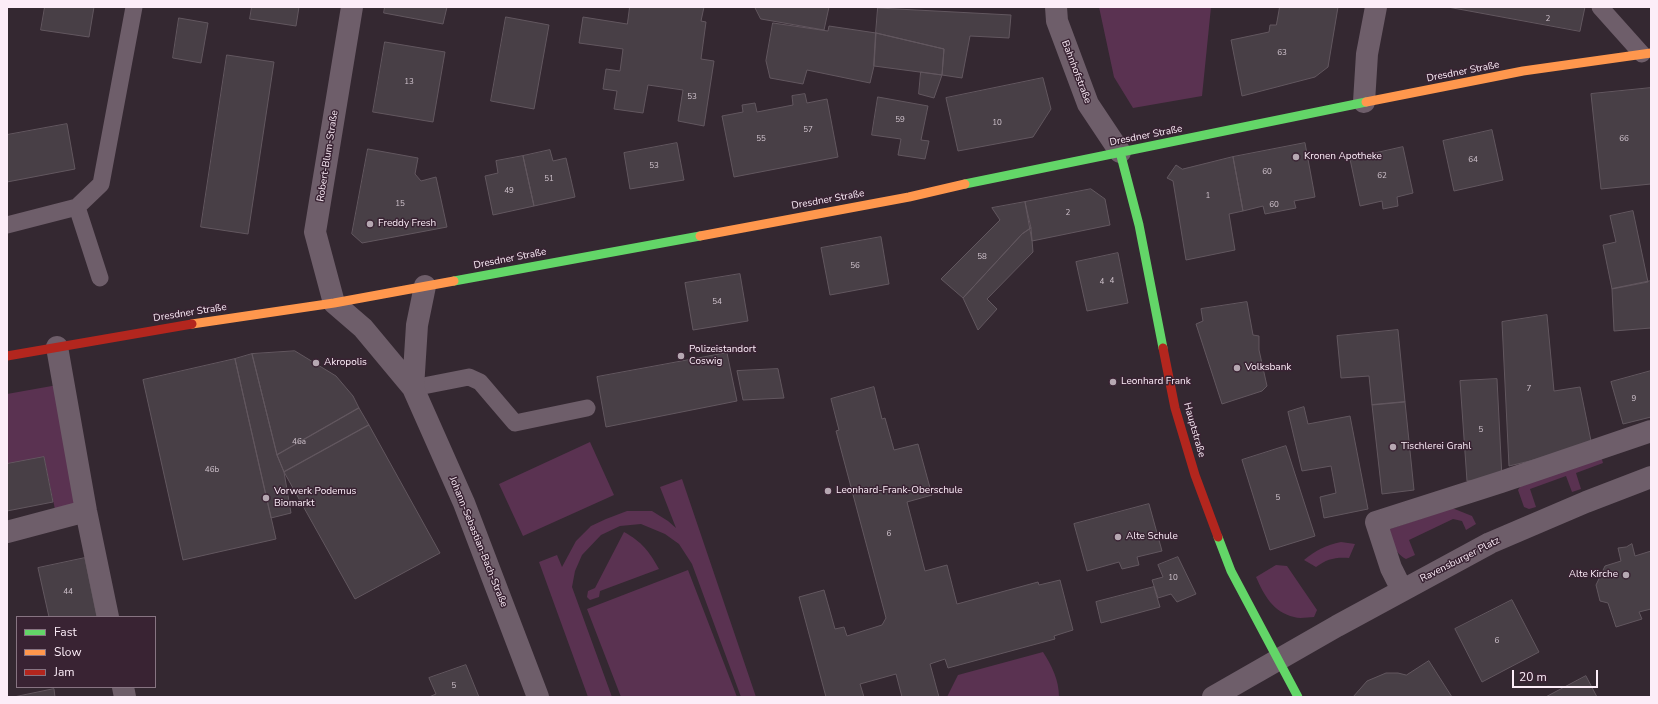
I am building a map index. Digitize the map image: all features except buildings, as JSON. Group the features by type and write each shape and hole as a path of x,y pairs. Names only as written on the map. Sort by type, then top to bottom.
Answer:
{"main road":[{"name":"Dresdner Straße","path":"7,356 252,314 334,303 909,197 1364,102 1523,71 1646,53"},
{"name":"Hauptstraße","path":"1120,152 1139,225 1176,408 1195,476 1231,571 1298,697"}],"street":[{"name":"Robert-Blum-Straße","path":"334,303 315,232 352,7"},
{"name":"Bahnhofstraße","path":"1056,7 1057,21 1088,104 1120,152"},
{"path":"1364,102 1366,54 1376,7"},
{"name":"Johann-Sebastian-Bach-Straße","path":"413,388 417,325 425,286"},
{"name":"Johann-Sebastian-Bach-Straße","path":"334,303 363,328 413,388 464,503 538,697"},
{"path":"57,347 86,511 108,616"},
{"path":"1402,590 1391,568 1376,522 1501,482 1651,431"},
{"name":"Ravensburger Platz","path":"1213,697 1277,659 1490,543 1586,502 1651,477"},
{"path":"7,532 86,511"}],"lane":[{"path":"7,224 77,207 101,184 134,7"},
{"path":"1600,7 1646,53"},
{"path":"77,207 100,278"},
{"path":"413,388 469,377 480,382 515,423 587,408"}],"shaded area":[{"path":"1099,7 1211,7 1202,96 1133,108 1114,77"},
{"path":"63,384 86,511 57,519 44,457 7,464 7,394"},
{"path":"590,442 614,495 523,536 499,484"},
{"path":"1601,456 1603,463 1576,473 1581,489 1572,492 1566,476 1530,489 1536,507 1529,509 1524,507 1518,490 1523,482"},
{"path":"682,479 756,697 741,697 692,564 679,544 665,534 641,524 620,526 601,535 582,555 575,571 572,587 612,697 588,697 539,562 557,555 562,567 576,541 591,526 627,511 652,511 676,528 660,487"},
{"path":"1452,508 1472,516 1476,524 1466,530 1462,521 1453,519 1409,540 1415,555 1406,559 1399,554 1390,538 1390,529"},
{"path":"624,532 636,539 652,557 659,569 600,591 599,597 590,600 587,597 588,591 595,588"},
{"path":"1341,542 1355,544 1349,558 1331,559 1316,567 1304,560 1321,548"},
{"path":"1276,565 1287,566 1317,610 1314,617 1299,618 1287,615 1270,602 1256,577"},
{"path":"688,570 737,697 621,697 587,609"},
{"path":"1043,652 1054,673 1058,685 1059,697 947,697 958,675"}],"traffic: fast":[{"path":"965,184 1366,102"},
{"path":"1120,152 1139,225 1163,348"},
{"path":"454,281 700,236"},
{"path":"1218,537 1231,571 1298,697"}],"traffic: slow":[{"path":"1366,102 1523,71 1651,53"},
{"path":"700,236 909,197 965,184"},
{"path":"192,324 334,303 454,281"}],"traffic: jam":[{"path":"7,356 192,324"},
{"path":"1163,348 1175,408 1195,475 1218,537"}],"place":[{"name":"Kronen Apotheke","path":"1296,157"},
{"name":"Freddy Fresh","path":"370,224"},
{"name":"Polizeistandort Coswig","path":"681,356"},
{"name":"Akropolis","path":"316,363"},
{"name":"Volksbank","path":"1237,368"},
{"name":"Leonhard Frank","path":"1113,382"},
{"name":"Tischlerei Grahl","path":"1393,447"},
{"name":"Leonhard-Frank-Oberschule","path":"828,491"},
{"name":"Vorwerk Podemus Biomarkt","path":"266,498"},
{"name":"Alte Schule","path":"1118,537"},
{"name":"Alte Kirche","path":"1626,575"}]}
